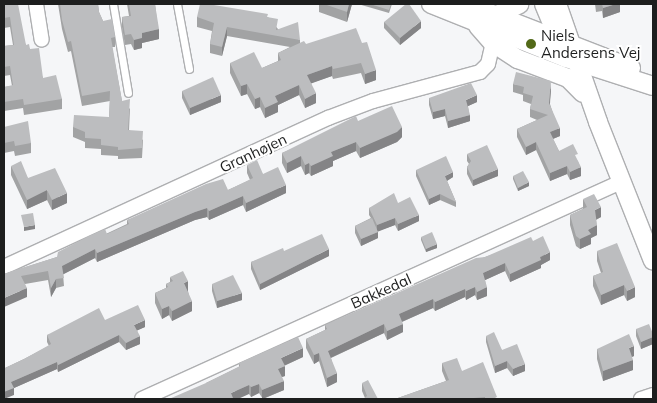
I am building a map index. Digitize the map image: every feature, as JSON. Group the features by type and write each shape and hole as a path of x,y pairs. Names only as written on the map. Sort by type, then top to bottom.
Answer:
{"street":[{"path":"36,4 42,40"},
{"path":"431,4 476,24 653,78"},
{"path":"466,4 497,16 569,51 653,86"},
{"path":"497,16 520,4"},
{"path":"544,4 569,51 653,261"},
{"path":"557,4 569,51 583,93 598,122"},
{"path":"476,24 493,43 518,59 568,78 583,93"},
{"name":"Granhøjen","path":"4,267 328,118 373,101 480,72 488,64 493,43"},
{"name":"Bakkedal","path":"142,399 621,182"},
{"path":"641,399 653,395"}],"lane":[{"path":"113,4 128,93"},
{"path":"177,4 189,69"}],"building":[{"path":"4,4 18,4 26,45 29,44 30,49 39,48 43,78 56,75 62,99 24,105 23,99 4,102 4,87 13,85 10,66 4,67 4,46 14,45 10,17 4,18"},
{"path":"60,4 98,4 103,21 112,19 115,37 111,38 122,101 130,99 128,130 143,131 142,148 118,150 118,147 101,145 101,139 85,138 85,132 73,127 74,115 109,117 110,91 82,96 71,41 68,42"},
{"path":"129,4 155,4 159,29 142,33 142,38 134,40 131,34 125,35 122,17 131,16"},
{"path":"200,4 268,14 267,17 278,19 276,30 298,22 300,40 227,27 222,47 210,44 214,23 197,17"},
{"path":"324,4 349,4 347,12"},
{"path":"370,4 391,4 389,10"},
{"path":"406,4 409,4 421,21 400,38 384,22"},
{"path":"602,4 616,4 603,8"},
{"path":"356,28 362,43 367,42 376,70 365,74 361,63 333,69 332,66 307,75 316,93 305,99 299,85 275,96 278,102 265,108 260,97 255,99 247,84 241,86 230,63 254,52 262,68 281,60 278,53 304,41 306,44"},
{"path":"516,72 551,81 549,103 560,128 550,132 559,151 573,144 578,154 575,155 581,167 570,172 567,166 550,173 536,142 526,147 517,129 548,115 530,109 533,96 523,93 524,87 513,84"},
{"path":"213,77 221,95 190,108 182,91"},
{"path":"471,83 477,95 466,100 470,115 448,121 445,109 433,112 429,98"},
{"path":"392,106 402,127 397,132 360,148 356,142 331,152 333,156 311,166 309,163 305,165 301,156 287,163 282,153 356,116 358,121"},
{"path":"28,121 31,143 15,146 14,141 4,143 4,127"},
{"path":"487,145 498,169 473,180 467,167 471,161 467,154"},
{"path":"446,156 453,172 445,176 456,202 440,194 429,199 416,170"},
{"path":"257,160 263,174 278,167 286,185 246,203 243,196 209,211 207,208 195,212 97,253 95,249 62,266 64,278 56,279 51,288 48,271 21,276 27,288 4,298 4,274 57,257 58,252 89,236 105,229 107,234 129,224 127,220 206,184 223,179 228,190 253,178 247,165"},
{"path":"21,161 28,178 55,168 67,193 52,200 47,190 27,200 11,166"},
{"path":"523,171 529,182 518,188 513,176"},
{"path":"394,193 398,203 410,197 419,215 398,224 395,218 377,225 369,208"},
{"path":"594,194 601,207 595,210 597,225 588,230 591,234 580,239 576,236 570,215 587,207 583,199"},
{"path":"33,213 35,225 24,227 21,215"},
{"path":"372,218 378,232 361,239 355,226"},
{"path":"432,232 437,244 426,249 421,237"},
{"path":"322,234 329,249 260,284 251,262 283,248 284,251"},
{"path":"543,236 550,252 540,257 541,260 510,274 505,263 483,273 487,287 477,292 475,287 466,291 465,289 435,302 433,299 399,314 403,324 387,331 384,324 328,351 337,373 327,378 319,353 314,355 306,339 327,329 325,325 476,258 485,257 531,237 533,241"},
{"path":"617,243 635,287 627,291 624,285 601,295 593,276 603,272 597,251"},
{"path":"183,271 188,281 184,283 192,301 172,311 169,306 162,309 155,293 168,287 166,284 173,281 170,277"},
{"path":"233,275 242,293 217,301 212,284"},
{"path":"138,305 145,320 134,325 140,336 126,343 119,335 58,365 57,362 11,382 14,388 4,392 4,367 24,359 51,344 47,335 99,308 105,320"},
{"path":"649,324 653,337 641,342 636,329"},
{"path":"494,332 502,350 517,344 525,364 513,369 507,361 495,366 486,336"},
{"path":"629,334 634,346 629,348 633,360 603,371 597,349"},
{"path":"298,337 303,348 281,358 285,366 278,369 284,381 262,390 259,384 251,387 249,385 231,393 233,398 230,399 169,399 240,366 239,363"},
{"path":"457,358 462,371 483,362 497,397 492,399 485,399 485,397 463,399 395,399 449,380 442,363"},
{"path":"368,380 378,399 363,399 367,396 362,383"}],"place":[{"name":"Niels Andersens Vej","path":"531,44"}]}
